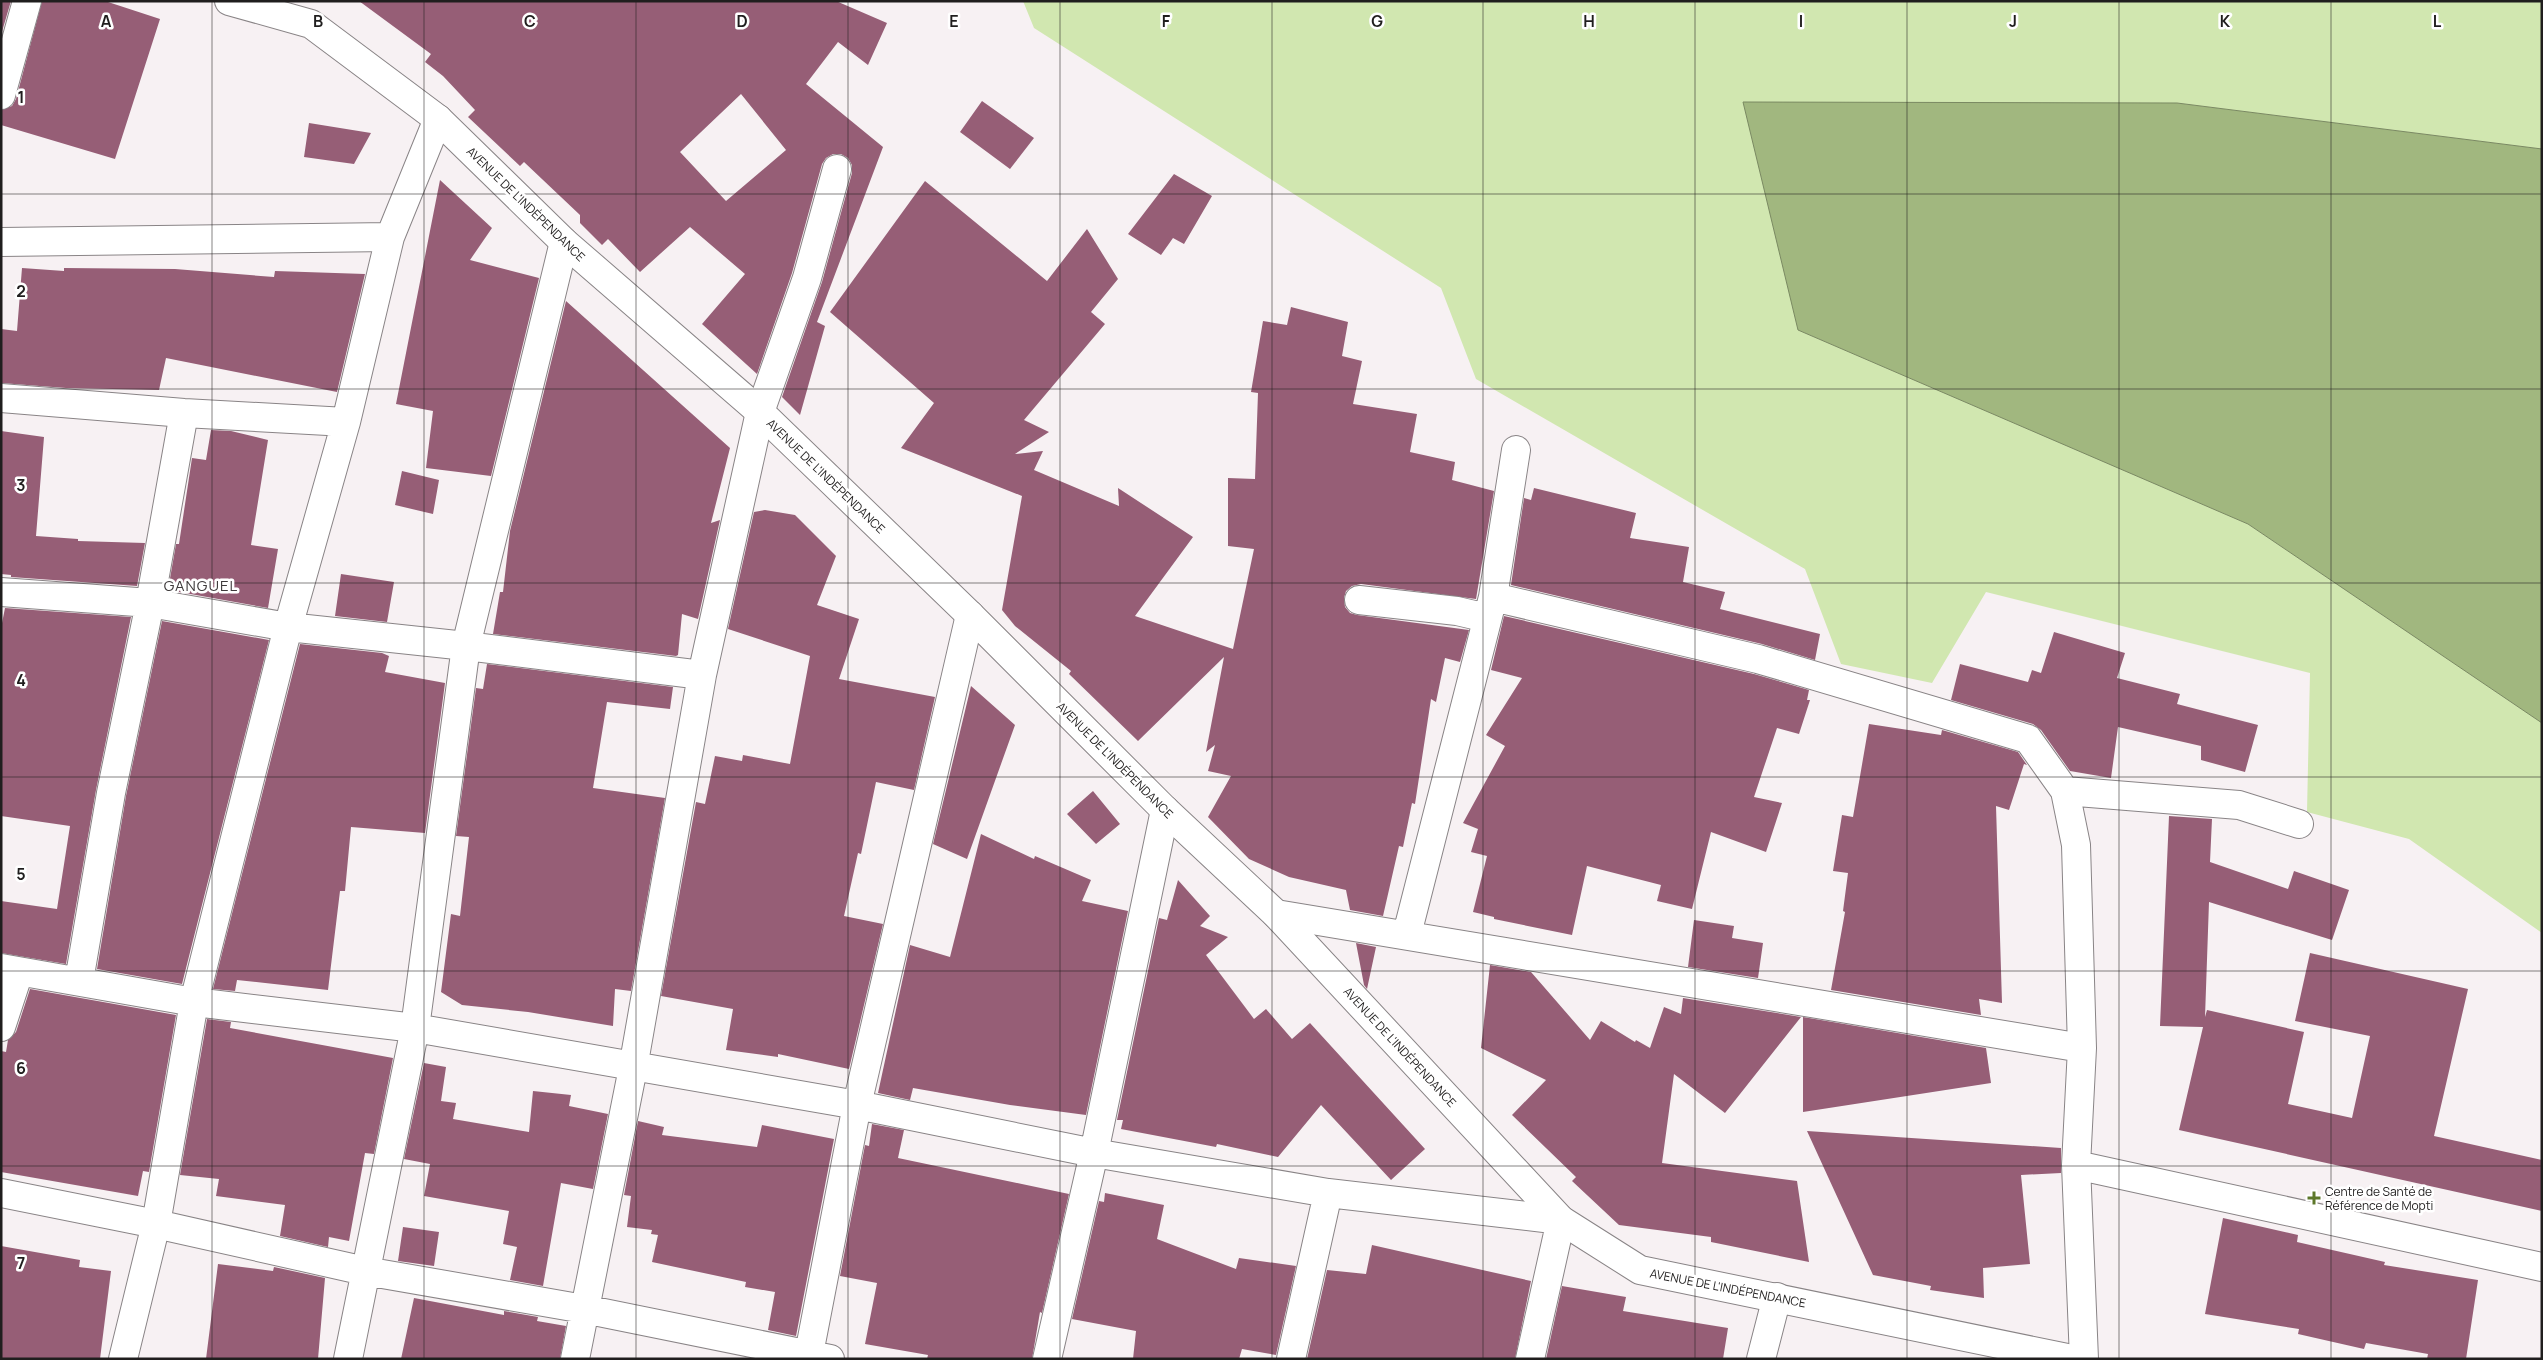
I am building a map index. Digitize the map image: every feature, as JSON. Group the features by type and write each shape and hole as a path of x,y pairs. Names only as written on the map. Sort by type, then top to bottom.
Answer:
{"street":[{"path":"1,96 27,1"},
{"name":"AVENUE DE L'INDÉPENDANCE","path":"229,1 311,24 438,119 564,242 760,412 970,616 1165,810 1276,914 1560,1220 1640,1270 2072,1359"},
{"path":"123,1359 156,1224 194,1002 288,627 346,422 390,237 438,119"},
{"path":"575,1359 633,1068 702,675 760,412 808,278 837,170"},
{"path":"1,242 390,237"},
{"path":"348,1359 415,1028 466,646 564,242"},
{"path":"1,398 184,413 346,422"},
{"path":"79,981 111,793 150,603 184,413"},
{"path":"1407,934 1490,607 1516,450"},
{"path":"1,592 150,603 288,627 466,646 702,675"},
{"path":"1360,600 1457,611 1490,607 1758,660 2028,739 2065,791 2076,845 2082,1048 2076,1165 2084,1359"},
{"path":"1,1193 156,1224 365,1271 584,1309 816,1357 857,1105 970,616"},
{"path":"2065,791 2239,805 2299,824"},
{"path":"1047,1359 1094,1154 1165,810"},
{"path":"1276,914 1407,934 2082,1048"},
{"path":"1,1027 10,970 194,1002 415,1028 633,1068 857,1105 1094,1154 1328,1193 1560,1220 1530,1359"},
{"path":"2076,1165 2542,1267"},
{"path":"1292,1359 1328,1193"},
{"path":"1761,1359 1777,1297"}],"shaded area":[{"path":"1023,1 2542,1 2542,149 2177,103 1798,330 2248,524 2542,723 2542,933 2409,839 2307,812 2310,673 1986,592 1932,683 1841,664 1805,569 1476,379 1441,288 1034,28"},
{"path":"1743,102 2177,103 2542,149 2542,723 2248,524 1798,330"}],"building":[{"path":"1,1 11,1 1,35"},
{"path":"42,1 105,1 160,19 115,159 1,125 1,110 12,106 16,99"},
{"path":"359,1 836,1 887,23 868,65 838,42 806,84 883,147 817,322 825,326 800,415 782,397 822,282 852,173 852,165 848,158 841,154 833,154 826,158 822,164 792,273 757,374 702,324 745,274 690,227 640,272 608,239 602,245 580,223 580,215 524,162 520,166 468,117 475,110 443,76 425,62 431,54","holes":["741,94 786,150 726,201 680,152"]},
{"path":"982,101 1034,138 1010,169 960,132"},
{"path":"309,123 371,133 354,164 304,157"},
{"path":"1174,174 1212,196 1184,244 1173,238 1161,255 1128,234"},
{"path":"440,180 492,228 470,260 539,278 491,476 426,468 433,411 396,404"},
{"path":"925,181 1047,281 1087,229 1118,279 1091,312 1105,324 1024,420 1049,432 1015,454 1043,451 1034,470 1119,506 1118,488 1193,537 1135,616 1233,649 1254,549 1228,546 1228,478 1255,479 1258,393 1251,392 1263,321 1287,325 1291,307 1348,322 1342,356 1362,361 1353,404 1417,414 1410,452 1455,462 1452,480 1494,491 1476,599 1361,584 1352,586 1346,591 1344,598 1345,607 1350,613 1357,615 1469,630 1460,662 1445,658 1436,702 1431,699 1415,804 1412,803 1403,847 1399,846 1383,916 1350,910 1346,890 1289,877 1249,859 1208,817 1231,776 1208,771 1215,745 1206,752 1224,657 1138,741 1069,674 1071,671 1015,626 1002,610 1022,496 901,448 934,403 830,312"},
{"path":"22,268 64,271 64,268 175,269 274,277 275,271 365,274 337,392 166,358 159,390 66,388 1,383 1,329 17,331"},
{"path":"566,301 730,448 711,523 720,520 698,619 682,614 678,655 676,656 493,634 500,592 503,592 510,531"},
{"path":"211,430 231,431 268,440 251,545 278,549 268,608 168,590 176,544 179,544 192,458 206,460"},
{"path":"1,431 44,437 36,536 78,539 78,541 145,543 137,586 11,577 11,575 1,574"},
{"path":"402,471 439,480 433,514 395,505"},
{"path":"1534,488 1636,513 1630,538 1689,547 1683,582 1725,592 1720,609 1820,634 1815,660 1762,644 1511,585 1524,498 1531,500"},
{"path":"765,510 795,515 836,556 817,605 859,619 839,679 935,697 914,790 876,782 861,854 858,853 844,916 883,924 849,1069 778,1054 778,1057 726,1050 733,1009 661,996 696,802 705,804 715,756 742,761 743,755 790,764 810,656 728,629 754,512"},
{"path":"341,574 394,582 387,622 335,616"},
{"path":"5,608 131,617 96,790 66,964 1,953 1,901 57,909 70,826 1,816 1,628"},
{"path":"1504,616 1754,674 1809,690 1807,700 1810,700 1799,734 1777,728 1754,797 1782,803 1766,852 1711,832 1692,909 1657,901 1661,885 1587,866 1572,935 1494,919 1494,917 1473,912 1487,856 1471,852 1478,829 1463,823 1505,746 1486,735 1522,678 1491,670"},
{"path":"162,621 269,640 182,984 97,969 126,796"},
{"path":"2054,632 2125,653 2117,678 2180,694 2177,704 2258,725 2245,772 2201,760 2201,746 2118,727 2111,778 2070,771 2041,730 2033,724 1951,700 1960,664 2028,682 2032,670 2041,673"},
{"path":"300,644 382,653 389,656 385,672 445,683 425,833 351,827 345,891 340,891 328,990 237,980 235,991 213,989"},
{"path":"487,664 673,687 670,709 607,702 593,788 665,798 631,991 615,989 613,1026 528,1012 462,1005 441,992 451,914 460,916 469,837 456,836 476,688 483,689"},
{"path":"971,686 1015,725 967,859 933,844"},
{"path":"1869,724 1941,735 1942,730 2018,752 2027,765 2024,764 2009,810 1996,806 2002,1003 1979,999 1981,1015 1831,990 1845,912 1843,911 1848,873 1833,871 1842,815 1853,817"},
{"path":"1093,791 1120,824 1096,844 1067,814"},
{"path":"2169,816 2212,819 2210,862 2288,889 2294,871 2349,890 2332,940 2209,902 2205,1017 2207,1010 2304,1032 2288,1104 2352,1118 2370,1036 2295,1021 2310,953 2468,989 2434,1136 2542,1160 2542,1211 2179,1130 2203,1027 2160,1026"},
{"path":"981,834 1034,859 1035,856 1091,880 1082,901 1128,911 1086,1115 1010,1105 913,1088 910,1100 878,1093 910,945 950,957"},
{"path":"1178,880 1210,916 1200,926 1228,937 1206,955 1254,1019 1266,1009 1292,1039 1310,1023 1425,1149 1391,1180 1321,1105 1278,1157 1217,1144 1216,1147 1121,1129 1123,1120 1117,1120 1159,918 1167,920"},
{"path":"1694,920 1734,926 1732,938 1763,943 1758,978 1688,967"},
{"path":"1356,943 1376,947 1367,989 1364,985"},
{"path":"1490,965 1531,972 1590,1040 1601,1021 1635,1042 1636,1040 1650,1048 1664,1007 1681,1014 1683,998 1801,1017 1725,1113 1674,1074 1662,1163 1797,1181 1809,1262 1711,1242 1711,1237 1619,1225 1572,1181 1576,1177 1512,1115 1546,1080 1481,1048"},
{"path":"30,989 176,1015 149,1172 143,1171 138,1196 1,1172 1,1051 6,1052 8,1040 16,1032"},
{"path":"1803,1017 1986,1048 1991,1083 1803,1112"},
{"path":"207,1019 231,1022 230,1028 393,1058 374,1154 365,1153 349,1241 329,1237 328,1247 280,1236 285,1205 216,1196 219,1179 180,1175"},
{"path":"424,1063 446,1067 441,1101 456,1103 453,1119 529,1132 533,1091 571,1095 569,1106 608,1114 593,1189 561,1183 543,1286 510,1280 517,1247 503,1244 509,1211 424,1196 430,1164 404,1159"},
{"path":"638,1121 664,1127 662,1135 757,1147 762,1125 834,1139 796,1336 768,1330 775,1292 745,1287 746,1282 652,1262 658,1235 651,1234 652,1230 627,1227 631,1196 624,1195"},
{"path":"872,1124 904,1130 898,1158 1069,1194 1042,1313 1040,1312 1032,1359 927,1359 928,1355 865,1344 877,1283 840,1276 865,1145 869,1146"},
{"path":"1807,1131 2061,1148 2061,1173 2021,1175 2030,1264 1983,1268 1984,1298 1930,1290 1931,1286 1873,1275"},
{"path":"1105,1193 1164,1205 1157,1239 1236,1269 1239,1258 1296,1266 1276,1355 1242,1349 1239,1359 1133,1359 1136,1331 1072,1319 1099,1201 1104,1202"},
{"path":"2223,1218 2298,1235 2297,1242 2385,1262 2384,1265 2478,1280 2466,1359 2427,1359 2428,1354 2366,1343 2364,1349 2298,1334 2299,1329 2205,1314"},
{"path":"403,1227 439,1232 434,1266 398,1261"},
{"path":"1372,1245 1531,1281 1515,1359 1307,1359 1327,1270 1366,1274"},
{"path":"1,1246 80,1260 79,1267 111,1271 100,1359 1,1359"},
{"path":"218,1264 273,1271 274,1267 325,1278 318,1359 206,1359"},
{"path":"1562,1286 1626,1297 1623,1311 1728,1328 1723,1359 1546,1359"},
{"path":"414,1298 504,1315 504,1311 538,1317 537,1321 566,1326 560,1359 401,1359"}],"place":[{"name":"Centre de Santé de Référence de Mopti","path":"2314,1198"}],"district":[{"name":"GANGUEL","path":"201,585"}]}
